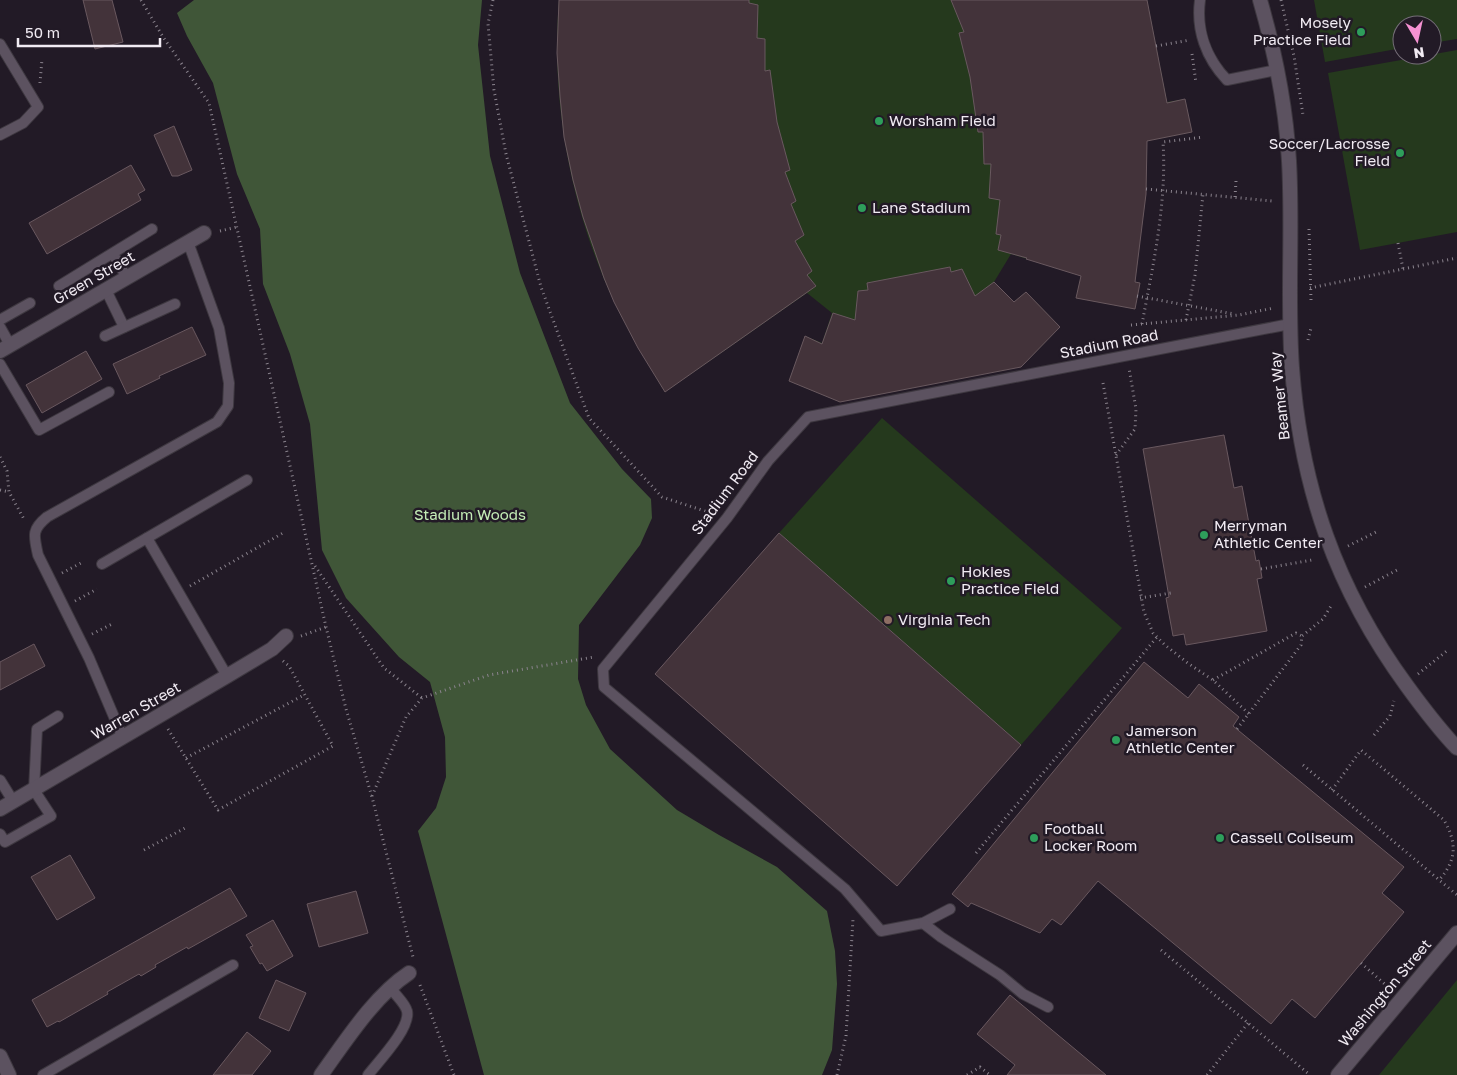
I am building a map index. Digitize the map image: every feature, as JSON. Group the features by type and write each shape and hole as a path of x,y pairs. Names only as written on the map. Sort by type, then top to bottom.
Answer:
{"main road":[{"name":"Beamer Way","path":"1260,0 1284,112 1289,162 1290,324 1293,377 1304,459 1316,506 1332,553 1351,595 1386,658 1438,729 1457,748"},
{"name":"Green Street","path":"5,348 188,242 210,232"},
{"name":"Warren Street","path":"0,809 272,649 286,636"},
{"name":"Washington Street","path":"1338,1075 1457,933"},
{"path":"321,1075 362,1019 391,988 413,970"},
{"path":"0,1056 9,1075"}],"lane":[{"path":"1200,0 1199,12 1205,47 1217,70 1227,80 1276,70"},
{"path":"0,44 38,107 23,122 0,135"},
{"path":"60,286 152,229"},
{"path":"122,738 80,640 38,555 34,539 35,530 47,518 217,422 228,406 229,383 219,328 188,242"},
{"path":"113,254 127,278"},
{"path":"106,290 124,327"},
{"path":"0,320 30,304"},
{"path":"105,336 175,304"},
{"name":"Stadium Road","path":"923,923 881,930 845,889 604,687 603,669 614,653 727,518 768,461 808,417 1290,324"},
{"path":"0,327 5,348"},
{"path":"0,364 39,430 108,392"},
{"path":"102,564 248,480"},
{"path":"146,538 227,676"},
{"path":"0,834 5,842 51,816 34,790 37,729 58,716"},
{"path":"0,780 13,801"},
{"path":"950,909 923,923 941,937 1000,975 1023,994 1048,1007"},
{"path":"43,1075 233,964"},
{"path":"368,1075 398,1037 407,1019 405,1006 391,988"}],"path":[{"path":"141,0 163,37 209,103 346,709 372,797 413,970 454,1075"},
{"path":"493,0 488,24 494,90 506,154 541,287 589,418 662,497 727,518"},
{"path":"1156,46 1194,39"},
{"path":"1142,324 1163,190 1163,142 1204,137"},
{"path":"1235,197 1236,181"},
{"path":"1146,189 1272,201"},
{"path":"1186,320 1196,275 1204,194"},
{"path":"210,232 237,227"},
{"path":"1398,243 1403,269"},
{"path":"1310,288 1457,258"},
{"path":"1138,296 1239,315"},
{"path":"1131,325 1239,315 1274,308"},
{"path":"1307,348 1310,328"},
{"path":"1116,455 1135,429 1136,409 1126,355"},
{"path":"1103,383 1140,598 1153,633 1164,645 1213,680 1249,714"},
{"path":"0,457 7,471 9,492 34,539"},
{"path":"0,490 9,492"},
{"path":"1343,540 1346,547 1378,530"},
{"path":"179,593 282,533"},
{"path":"1261,569 1312,560"},
{"path":"50,579 81,563"},
{"path":"313,563 384,668 422,698"},
{"path":"1364,587 1397,570"},
{"path":"1360,579 1368,595"},
{"path":"64,607 97,589"},
{"path":"1140,598 1171,593"},
{"path":"1237,729 1301,645 1302,636 1323,619 1332,606"},
{"path":"80,640 114,623"},
{"path":"302,636 326,627"},
{"path":"1213,680 1296,634 1302,636"},
{"path":"976,853 1157,637"},
{"path":"160,716 218,810 333,746 288,666 272,649"},
{"path":"1422,681 1417,674 1448,650"},
{"path":"372,797 406,717 422,698 489,675 614,653"},
{"path":"186,758 304,695"},
{"path":"1374,735 1390,716 1394,701"},
{"path":"1332,790 1361,750 1444,820 1450,828 1454,835 1454,857 1450,868 1440,880"},
{"path":"1303,765 1457,895"},
{"path":"144,850 187,827"},
{"path":"837,1075 846,1036 853,916"},
{"path":"1160,950 1310,1075"},
{"path":"1361,963 1388,987"},
{"path":"1207,1075 1248,1023"},
{"path":"967,1075 980,1067 990,1075"}],"green space":[{"name":"Stadium Woods","path":"194,0 482,0 478,45 490,156 520,273 570,403 622,469 651,499 652,518 640,545 579,625 578,679 586,705 610,749 677,810 777,867 827,911 835,951 837,984 832,1050 822,1075 484,1075 418,831 436,808 446,777 445,737 430,682 399,657 346,598 322,550 310,424 290,354 263,284 260,229 237,174 213,83 187,36 177,13"},
{"name":"Lane Stadium","path":"559,0 1147,0 1167,102 1185,99 1192,132 1147,141 1146,194 1135,282 1140,283 1135,309 1076,298 1081,276 1011,254 994,282 1014,302 1026,292 1060,327 1021,367 840,402 789,381 805,336 822,343 832,313 807,293 665,392 633,337 604,279 591,246 581,212 565,142 560,107 557,35"},
{"name":"Mosely Practice Field","path":"1314,0 1457,0 1457,39 1442,41 1442,15 1392,15 1392,50 1325,62"},
{"name":"Soccer/Lacrosse Field","path":"1457,50 1457,232 1360,250 1328,73 1392,62 1392,65 1442,65 1442,53"},
{"name":"Hokies Practice Field","path":"882,418 1122,628 1021,745 779,533"},
{"path":"1457,980 1457,1075 1379,1075"}],"building":[{"path":"83,0 112,0 123,42 95,49"},
{"path":"559,0 749,0 749,3 758,5 757,38 765,39 765,71 770,70 777,122 790,170 785,172 796,201 791,204 804,235 795,241 812,271 807,275 816,286 665,392 638,348 614,302 583,217 564,137 557,53"},
{"path":"951,0 1147,0 1167,103 1185,99 1192,132 1147,141 1146,194 1135,282 1140,283 1135,309 1076,298 1081,276 998,250 1001,235 996,234 1000,200 989,198 991,164 984,164 983,132 978,132 970,77 959,33 964,32"},
{"path":"174,126 192,170 178,176 172,176 154,135"},
{"path":"131,165 145,190 138,194 141,200 47,254 29,223"},
{"path":"950,267 951,272 962,269 975,296 994,282 1014,302 1026,292 1060,327 1021,367 840,402 789,381 805,336 822,344 833,313 855,320 858,291 868,290 867,283"},
{"path":"192,327 206,355 159,376 160,378 127,394 113,364"},
{"path":"86,351 102,379 42,413 26,385"},
{"name":"Merryman Athletic Center","path":"1224,435 1234,488 1242,486 1256,561 1259,560 1262,578 1257,579 1267,631 1186,645 1184,634 1173,636 1166,598 1169,597 1143,449"},
{"path":"779,533 1021,745 897,886 655,674"},
{"path":"34,644 45,666 0,690 0,662"},
{"name":"Cassell Coliseum","path":"1144,662 1188,698 1199,684 1239,717 1233,726 1404,867 1382,893 1404,912 1315,1018 1292,999 1271,1024 1098,881 1061,925 1052,919 1040,933 971,903 968,907 952,894"},
{"path":"70,855 95,898 57,920 31,877"},
{"path":"230,888 247,916 188,949 187,947 155,965 156,967 141,976 139,974 107,992 108,994 47,1027 32,1000"},
{"path":"356,891 368,933 319,947 307,904"},
{"path":"273,920 293,956 267,971 262,963 260,964 250,947 253,946 246,935"},
{"path":"276,980 306,993 289,1031 259,1018"},
{"path":"1010,995 1106,1075 1007,1075 1015,1065 977,1034"},
{"path":"247,1032 271,1051 252,1075 213,1075"}],"place":[{"name":"Mosely Practice Field","path":"1361,32"},
{"name":"Worsham Field","path":"879,121"},
{"name":"Soccer/Lacrosse Field","path":"1400,153"},
{"name":"Lane Stadium","path":"862,208"},
{"name":"Merryman Athletic Center","path":"1204,535"},
{"name":"Hokies Practice Field","path":"951,581"},
{"name":"Virginia Tech","path":"888,620"},
{"name":"Jamerson Athletic Center","path":"1116,740"},
{"name":"Football Locker Room","path":"1034,838"},
{"name":"Cassell Coliseum","path":"1220,838"}]}
